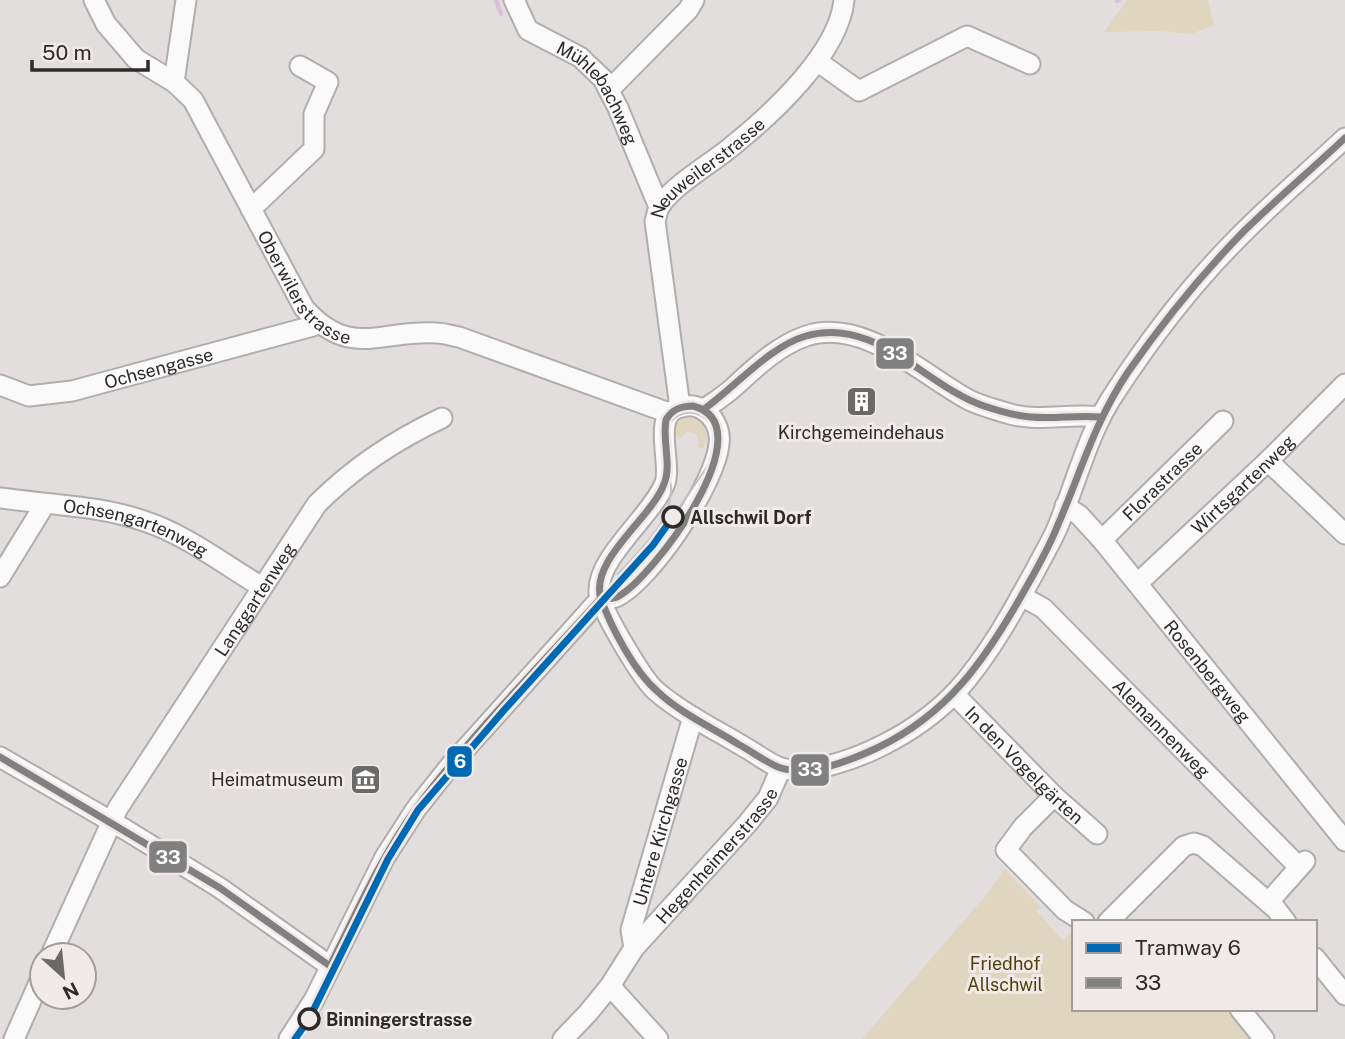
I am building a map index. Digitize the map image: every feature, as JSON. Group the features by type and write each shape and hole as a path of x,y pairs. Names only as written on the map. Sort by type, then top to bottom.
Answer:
{"street":[{"name":"Oberwilerstrasse","path":"94,0 106,24 136,58 174,82 193,100 304,308 317,322 341,337 364,340 438,332 675,410 694,406 703,410"},
{"path":"174,82 186,0"},
{"name":"Mühlebachweg","path":"514,0 528,30 580,57 603,79 659,207"},
{"path":"609,90 688,10 694,0"},
{"name":"Neuweilerstrasse","path":"600,598 604,568 657,497 667,478 665,432 675,410 655,221 659,207 783,99 817,61 836,33 844,0"},
{"path":"817,61 859,91 968,36 1030,64"},
{"path":"251,209 314,149 314,114 328,82 300,66"},
{"path":"781,768 801,769 844,762 881,746 926,718 954,694 975,668 1021,596 1058,527 1100,417 1166,319 1233,243 1345,138"},
{"name":"Ochsengasse","path":"0,385 29,396 72,391 313,326 317,322"},
{"path":"289,1039 314,1000 385,857 416,808 450,766 600,598 617,596 638,579 664,551 692,508 719,449 719,434 715,421 703,410 776,351 807,336 834,332 855,335 880,345 973,401 1012,415 1051,418 1100,417"},
{"name":"Wirtsgartenweg","path":"1138,583 1268,461 1345,384"},
{"name":"Langgartenweg","path":"57,941 110,821 311,513 338,483 377,452 442,418"},
{"name":"Florastrasse","path":"1102,540 1223,421"},
{"path":"1268,461 1345,534"},
{"name":"Ochsengartenweg","path":"0,498 83,507 145,521 166,529 262,587"},
{"path":"0,577 45,504"},
{"name":"Rosenbergweg","path":"1065,506 1079,514 1138,583 1345,841"},
{"name":"Alemannenweg","path":"1021,596 1043,608 1302,864 1273,897"},
{"name":"Hegenheimerstrasse","path":"563,1039 610,986 634,948 768,798 781,768 693,717 654,690 642,676 600,598"},
{"name":"In den Vogelgärten","path":"954,694 1054,796 1097,834"},
{"name":"Untere Kirchgasse","path":"634,948 631,929 693,717"},
{"path":"0,757 220,888 330,966"},
{"path":"1054,796 1023,827 1006,850 1065,909 1081,920"},
{"path":"1110,920 1184,846 1194,844 1203,846 1276,909 1284,920"},
{"path":"1317,960 1345,995"},
{"path":"610,986 658,1039"},
{"path":"17,1033 28,1008"},
{"path":"1242,1011 1264,1039"},
{"path":"584,1039 588,1013"}],"green space":[{"path":"1127,0 1208,0 1214,25 1191,34 1159,31 1104,32"},
{"path":"692,416 704,425 706,430 703,449 697,446 699,442 696,434 688,432 680,438 673,434 679,422"},
{"name":"Friedhof Allschwil","path":"1005,869 1041,907 1036,911 1063,940 1072,932 1072,1011 1235,1011 1256,1039 862,1039 986,895"}],"waterway":[{"path":"496,0 501,14"}],"tram line":[{"path":"618,574 652,536 665,514 671,490 663,450 667,427 675,418 693,413 702,416 714,431 717,442 715,455 673,517"},
{"name":"6","path":"295,1039 309,1019 388,859 418,810 653,545 673,517"}],"transit line":[{"name":"33","path":"601,599 624,648 657,691 686,713 778,767 802,770 841,763 902,734 944,702 979,663 994,641 1050,544 1106,410 1128,372 1155,335 1244,231 1345,138"},
{"name":"33","path":"703,410 779,349 806,336 831,332 878,344 962,396 995,410 1031,417 1100,417"},
{"name":"33","path":"693,406 713,419 718,441 711,470 697,502 677,534 634,584 617,597 601,599 600,584 612,555 647,511 664,484 667,469 666,420 677,409 693,406"},
{"name":"33","path":"330,966 381,865 417,807 483,727 600,599"},
{"name":"33","path":"0,757 220,888 330,966"}],"place":[{"name":"Kirchgemeindehaus","path":"861,401"},
{"name":"Allschwil Dorf","path":"673,517"},
{"name":"Heimatmuseum","path":"366,779"},
{"name":"Binningerstrasse","path":"309,1019"}]}
